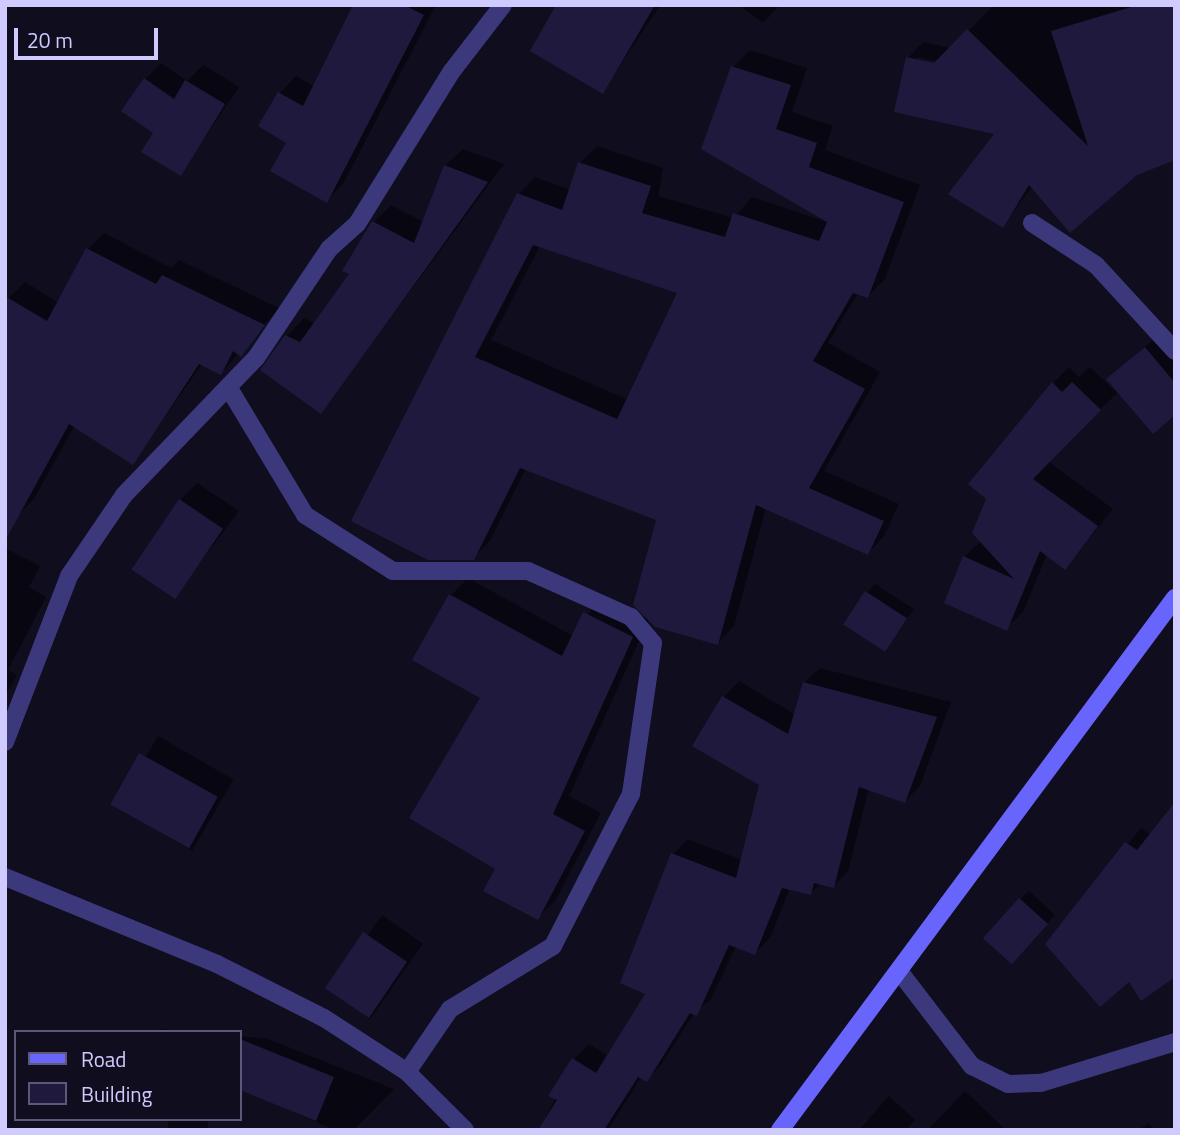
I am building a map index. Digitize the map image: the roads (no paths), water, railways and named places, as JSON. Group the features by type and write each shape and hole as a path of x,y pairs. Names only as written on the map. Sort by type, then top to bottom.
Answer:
{"street":[{"path":"5,742 69,576 124,495 230,390 329,249 357,224 452,71 503,5"},
{"path":"1032,223 1096,265 1175,351"},
{"path":"230,390 305,515 393,571 528,571 631,617 653,643 631,794 553,946 450,1009 407,1072"},
{"path":"780,1130 1175,598"},
{"path":"5,877 217,964 324,1018 407,1072 465,1130"},
{"path":"899,971 972,1066 1008,1084 1041,1083 1175,1042"}]}
